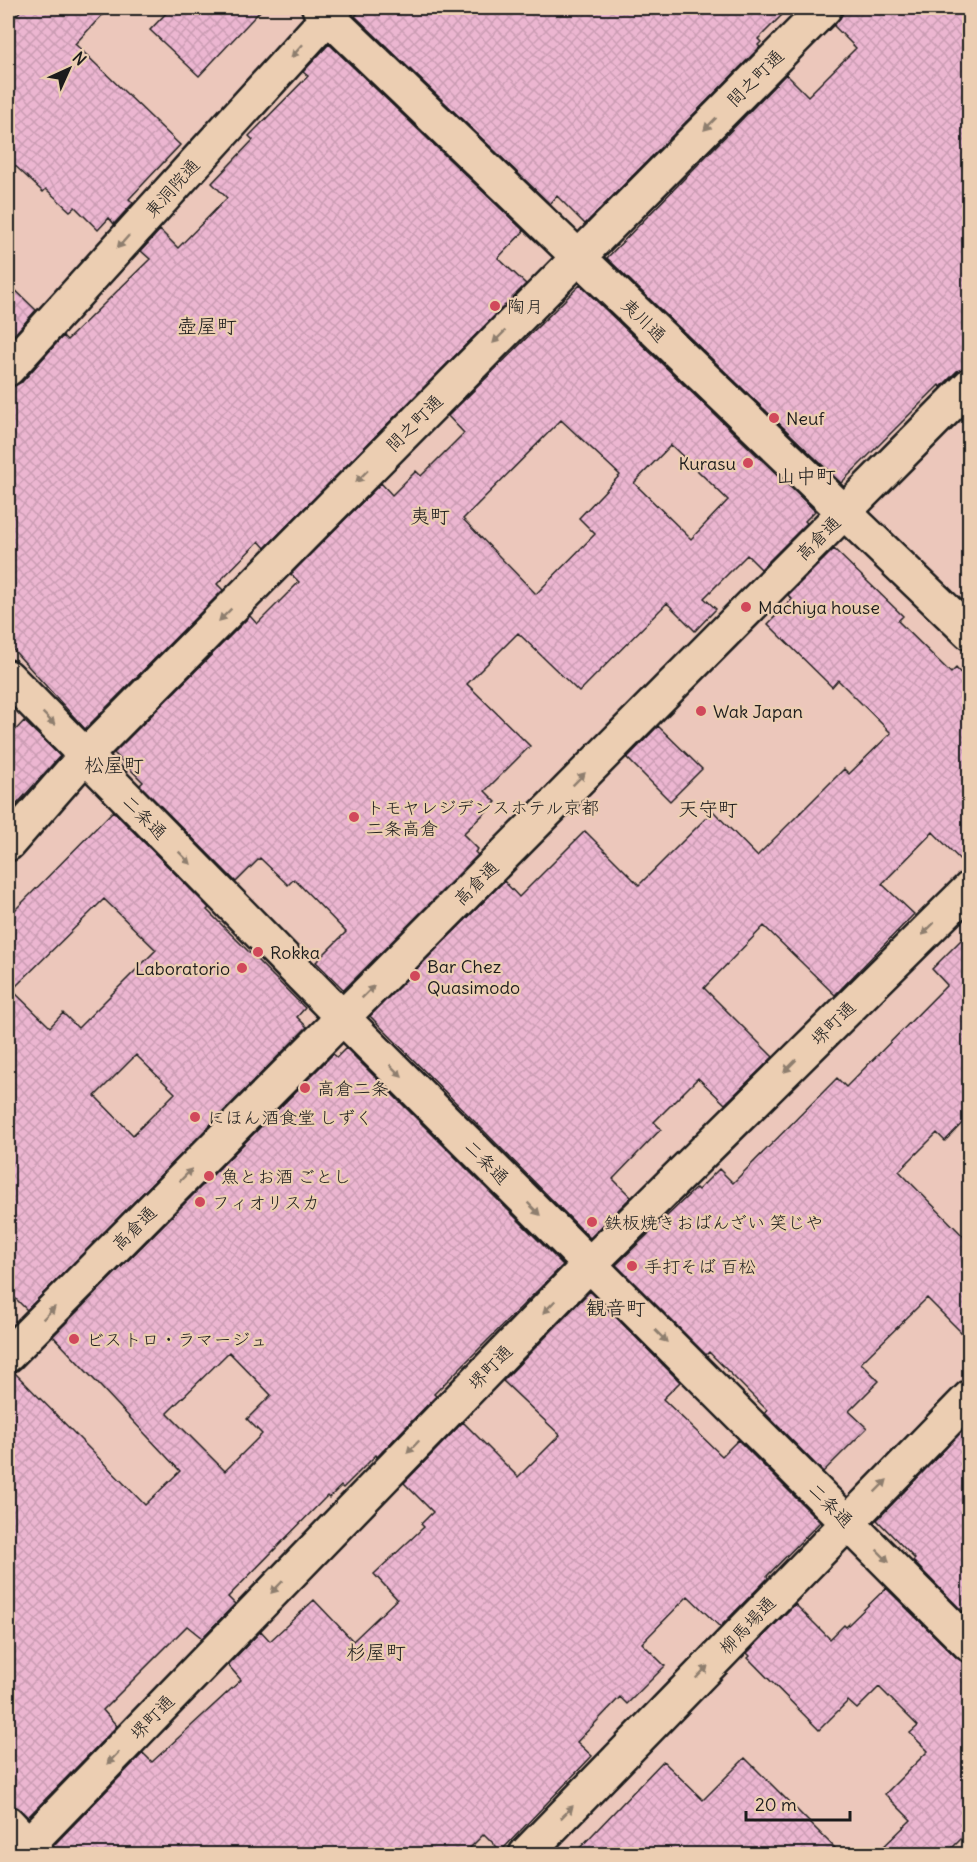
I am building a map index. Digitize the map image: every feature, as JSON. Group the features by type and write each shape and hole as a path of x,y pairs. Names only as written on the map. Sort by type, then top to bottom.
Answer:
{"street":[{"name":"間之町通","path":"8,844 85,756 825,8"},
{"name":"夷川通","path":"328,11 578,257 969,633"},
{"name":"東洞院通","path":"8,369 328,11"},
{"name":"高倉通","path":"8,1355 969,385"},
{"name":"二条通","path":"8,677 342,1017 969,1645"},
{"name":"堺町通","path":"23,1844 589,1265 969,888"},
{"name":"柳馬場通","path":"526,1854 969,1396"}],"building":[{"path":"23,8 109,8 75,44 180,145 129,199 133,203 114,224 109,218 98,230 75,207 70,211 46,189 43,192 8,159 8,25"},
{"path":"171,8 263,8 199,76 150,30"},
{"path":"363,8 789,8 758,39 761,42 758,45 760,47 585,224 557,196 550,204 355,16"},
{"path":"843,8 969,8 969,367 957,371 941,387 939,385 841,483 607,258 786,74 808,96 856,48 834,26 843,13"},
{"path":"329,44 524,231 498,258 526,284 265,548 259,541 217,584 223,590 85,729 8,644 8,387 22,382 63,336 67,340 150,259 141,251 160,230 178,248 227,198 212,183 253,140 249,136 308,76 303,72"},
{"path":"8,283 36,310 8,342"},
{"path":"580,285 815,511 805,521 807,523 761,569 747,555 704,598 716,609 695,631 667,603 579,692 518,633 467,684 530,746 485,791 496,802 463,834 478,849 475,852 478,855 344,990 316,962 346,932 294,879 288,885 260,858 236,882 140,785 143,782 114,753 250,616 257,624 299,582 291,574 381,483 392,495 416,471 421,476 464,433 448,416","holes":["561,420 620,475 579,518 595,534 536,594 463,519","671,445 728,500 691,539 634,483"]},
{"path":"834,549 903,616 898,621 951,673 956,668 969,682 969,869 933,832 882,884 914,914 835,995 764,926 704,988 773,1057 725,1104 698,1078 654,1122 661,1129 613,1179 631,1197 590,1238 370,1016 504,881 519,897 585,831 639,885 713,811 757,856 844,769 849,774 891,733 838,680 832,687 768,624 792,599 788,595"},
{"path":"24,721 60,756 8,814 8,738"},
{"path":"658,726 702,769 670,801 627,758"},
{"path":"113,811 305,1008 297,1017 307,1027 27,1310 8,1291 8,917","holes":["104,899 156,950 78,1028 63,1013 50,1027 12,990","136,1055 175,1093 133,1135 95,1096"]},
{"path":"969,932 969,1116 945,1141 937,1133 899,1171 969,1242 969,1340 927,1298 861,1363 879,1381 849,1411 867,1428 823,1472 765,1413 767,1410 709,1352 706,1355 616,1265 719,1169 733,1183 837,1078 846,1087 947,985 932,969"},
{"path":"346,1048 563,1265 434,1394 436,1396 377,1457 376,1455 343,1488 341,1486 329,1498 327,1496 228,1597 235,1604 202,1638 187,1626 103,1710 117,1726 28,1817 8,1802 8,1373 14,1372 145,1505 180,1471 53,1336 333,1054 337,1057","holes":["229,1352 271,1395 247,1419 262,1434 225,1471 167,1413"]},
{"path":"590,1291 680,1382 663,1399 722,1456 738,1440 820,1522 767,1576 768,1578 720,1627 688,1596 642,1643 665,1666 627,1704 620,1697 577,1742 592,1756 501,1851 484,1834 464,1854 60,1854 53,1846 143,1753 152,1762 241,1680 228,1665 261,1631 270,1641 314,1600 353,1641 397,1599 374,1574 424,1527 421,1524 433,1512 404,1483 463,1422 518,1477 560,1435 503,1381"},
{"path":"969,1424 969,1618 913,1561 915,1559 877,1520"},
{"path":"886,1588 957,1658 969,1663 969,1831 946,1854 876,1854 911,1820 885,1794 928,1751 910,1733 918,1726 879,1687 857,1709 848,1701 819,1730 748,1658 750,1656 747,1653 795,1604 830,1639 844,1625 846,1627"},
{"path":"745,1758 841,1854 574,1854 663,1761 703,1800"}],"place":[{"name":"陶月","path":"495,306"},
{"name":"Neuf","path":"774,418"},
{"name":"Kurasu","path":"748,463"},
{"name":"Machiya house","path":"746,607"},
{"name":"Wak Japan","path":"701,711"},
{"name":"トモヤレジデンスホテル京都 二条高倉","path":"354,817"},
{"name":"Rokka","path":"258,952"},
{"name":"Laboratorio","path":"242,968"},
{"name":"Bar Chez Quasimodo","path":"415,976"},
{"name":"高倉二条","path":"305,1088"},
{"name":"にほん酒食堂 しずく","path":"195,1117"},
{"name":"魚とお酒 ごとし","path":"209,1176"},
{"name":"フィオリスカ","path":"200,1202"},
{"name":"鉄板焼きおばんざい 笑じや","path":"592,1222"},
{"name":"手打そば 百松","path":"632,1266"},
{"name":"ビストロ・ラマージュ","path":"74,1339"}],"district":[{"name":"壺屋町","path":"207,325"},
{"name":"山中町","path":"806,475"},
{"name":"夷町","path":"430,515"},
{"name":"松屋町","path":"114,764"},
{"name":"天守町","path":"708,808"},
{"name":"観音町","path":"616,1307"},
{"name":"杉屋町","path":"376,1651"}]}
